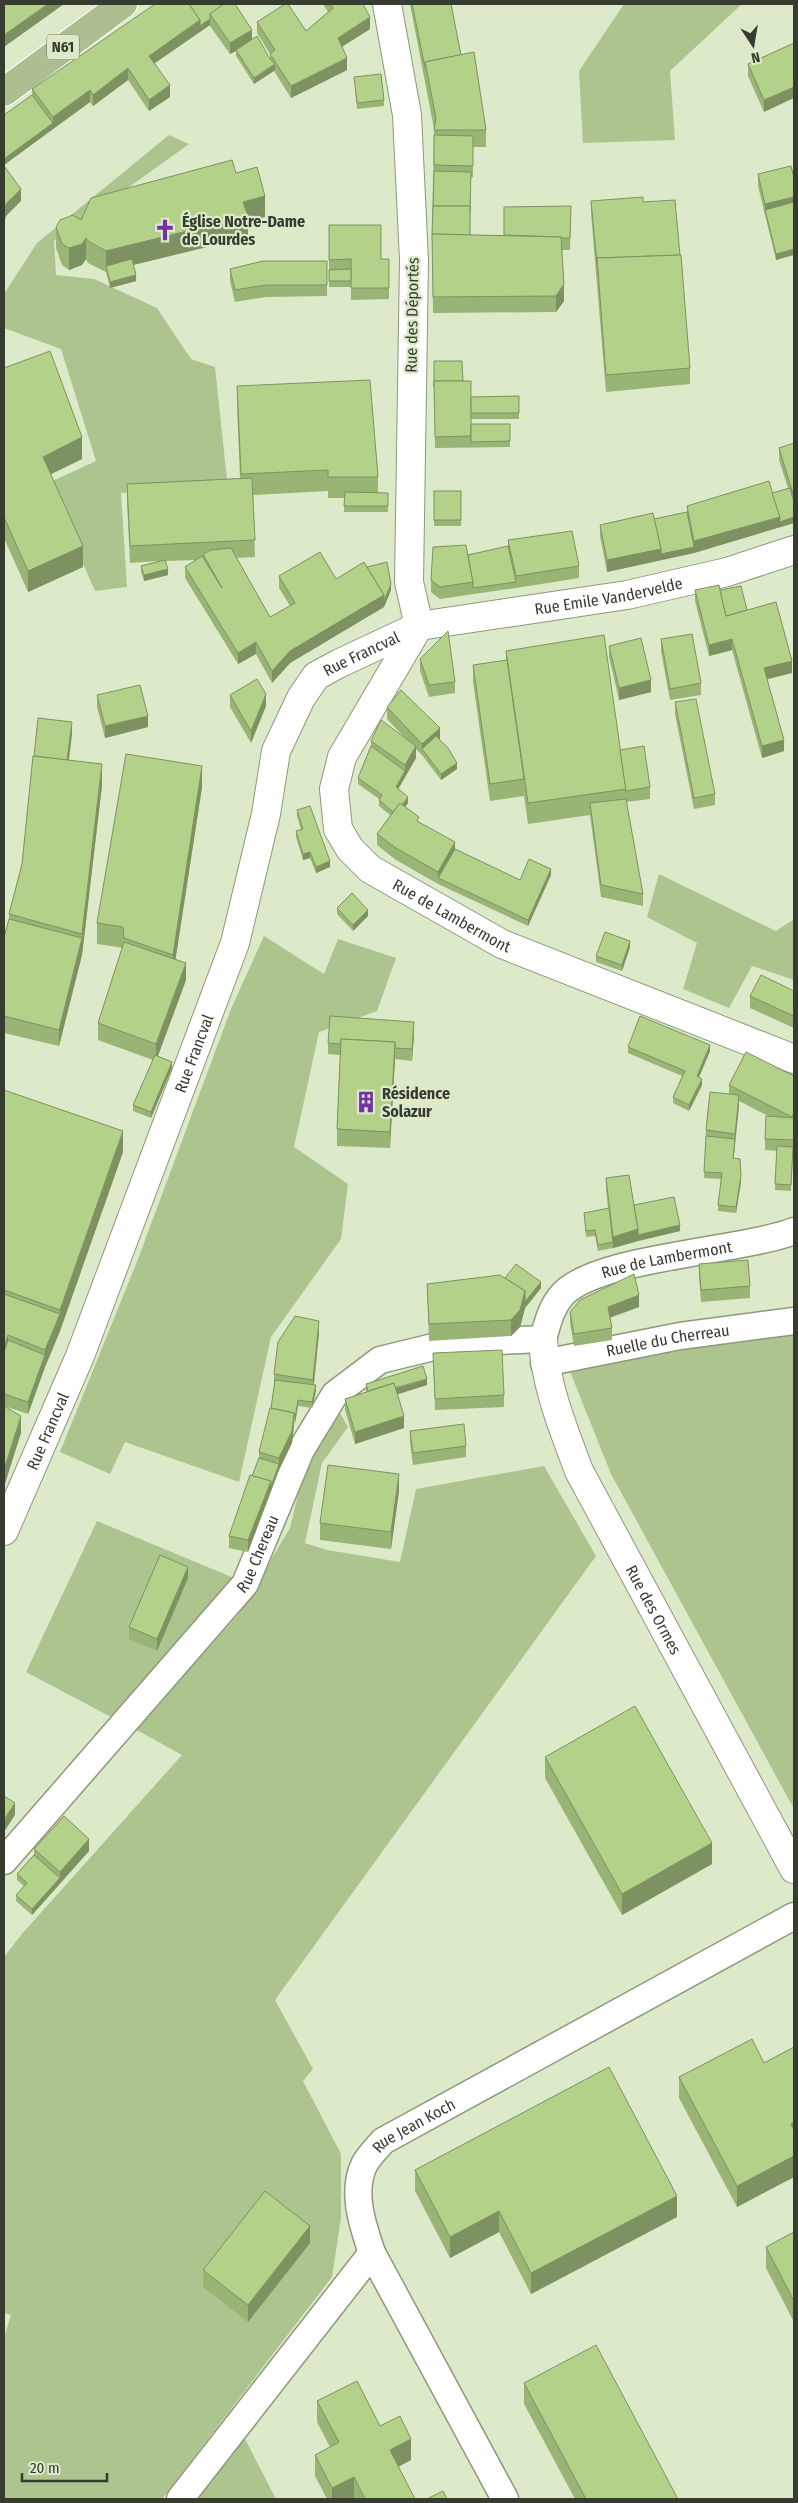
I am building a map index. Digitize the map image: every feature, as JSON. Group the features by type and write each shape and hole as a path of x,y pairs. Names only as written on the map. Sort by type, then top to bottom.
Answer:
{"main road":[{"name":"N61","path":"4,92 123,4"}],"street":[{"name":"Rue des Déportés","path":"387,4 407,115 414,260 409,582 419,626"},
{"name":"Rue Emile Vandervelde","path":"419,626 627,595 727,572 794,550"},
{"name":"Rue de Lambermont","path":"419,626 342,757 334,789 338,828 350,848 370,869 502,944 794,1059"},
{"name":"Rue Francval","path":"4,1531 80,1356 236,943 266,814 276,751 301,698 316,676 419,626"},
{"name":"Rue de Lambermont","path":"543,1351 551,1311 564,1293 586,1280 624,1266 741,1246 794,1231"},
{"name":"Ruelle du Cherreau","path":"543,1351 794,1321"},
{"name":"Rue Chereau","path":"4,1861 245,1584 301,1450 335,1394 380,1360 450,1343 543,1351"},
{"name":"Rue des Ormes","path":"543,1351 559,1417 579,1471 794,1869"},
{"name":"Rue Jean Koch","path":"505,2499 372,2253 361,2218 358,2182 364,2163 383,2141 794,1916"},
{"path":"180,2499 372,2253"}],"green space":[{"path":"624,4 742,4 670,71 675,140 583,143 579,71"},
{"path":"169,135 189,144 54,241 56,275 94,279 157,308 191,359 215,367 228,489 121,493 127,587 95,591 48,483 96,461 61,349 4,328 4,294 37,243"},
{"path":"659,874 776,931 794,919 794,980 752,966 729,1008 683,989 697,943 647,917"},
{"path":"264,936 324,974 338,939 396,958 377,1011 319,1032 294,1147 348,1184 341,1239 271,1337 239,1482 125,1442 110,1474 60,1452 138,1259 231,1009"},
{"path":"794,1333 794,1809 611,1474 567,1364"},
{"path":"339,1411 348,1427 322,1463 305,1543 327,1550 400,1562 416,1489 544,1466 596,1556 275,2000 313,2069 303,2081 341,2154 341,2218 332,2277 162,2499 4,2499 4,2338 11,2315 4,2313 4,1957 21,1935 182,1755 135,1729 237,1616 290,1528 307,1457"},
{"path":"97,1521 234,1578 113,1718 26,1672"},
{"path":"245,2439 276,2499 196,2499"}],"building":[{"path":"4,4 48,4 4,35"},
{"path":"155,4 189,4 200,20 149,56 170,85 149,100 128,68 93,95 90,90 53,117 32,89"},
{"path":"189,4 224,4 210,14 210,19 200,26 200,20"},
{"path":"224,4 235,4 252,30 230,43 210,14"},
{"path":"285,4 288,4 306,31 333,8 330,4 363,4 370,17 338,38 347,58 291,86 270,54 275,50 257,22"},
{"path":"412,4 451,4 461,55 425,62 425,67"},
{"path":"257,36 270,59 275,64 254,78 236,50"},
{"path":"794,43 794,87 764,100 748,64"},
{"path":"474,52 486,130 434,130 436,118 425,62"},
{"path":"381,74 384,100 357,103 354,77"},
{"path":"32,95 53,123 4,159 4,115"},
{"path":"434,135 473,136 473,166 434,165"},
{"path":"232,160 236,173 257,167 265,196 243,202 248,216 106,251 86,238 82,244 69,248 62,244 56,227 60,220 73,215 81,220 91,198"},
{"path":"4,166 21,189 6,204 4,213"},
{"path":"791,166 794,178 794,197 765,204 758,174"},
{"path":"434,171 471,172 470,212 470,206 433,206"},
{"path":"643,197 643,202 675,200 680,255 597,258 597,263 591,201"},
{"path":"794,202 794,249 776,254 765,210"},
{"path":"433,206 470,206 470,235 432,234"},
{"path":"571,206 570,238 504,235 504,207"},
{"path":"329,225 381,225 381,259 389,259 389,288 351,288 351,259 329,260"},
{"path":"432,234 561,237 564,284 556,296 433,297"},
{"path":"681,255 690,368 606,375 597,258"},
{"path":"132,259 136,275 110,282 106,266"},
{"path":"263,261 327,261 327,285 266,285 235,290 230,269"},
{"path":"351,269 351,281 329,281 329,270"},
{"path":"50,351 82,437 43,457 83,546 28,571 4,517 4,368"},
{"path":"434,361 462,361 463,381 434,381"},
{"path":"370,380 378,477 328,477 328,470 241,474 237,386"},
{"path":"434,381 471,381 471,436 435,437"},
{"path":"519,396 519,413 471,413 471,397"},
{"path":"471,424 510,424 510,441 471,442"},
{"path":"794,443 794,497 779,448"},
{"path":"252,478 255,540 130,546 127,484"},
{"path":"769,481 780,517 694,541 687,506"},
{"path":"790,488 794,502 794,517 780,522 772,493"},
{"path":"434,491 461,491 461,520 434,520"},
{"path":"345,492 388,493 388,506 344,506"},
{"path":"687,512 694,547 661,554 654,519"},
{"path":"653,513 661,549 607,560 600,525"},
{"path":"572,531 579,566 516,576 508,540"},
{"path":"466,545 473,582 440,587 431,580 433,547"},
{"path":"508,546 516,582 473,588 468,555"},
{"path":"231,548 270,617 295,603 279,576 320,552 336,579 364,562 384,595 290,651 272,671 256,642 238,653 185,567 202,556 222,588 203,554 211,550"},
{"path":"165,560 168,569 144,575 141,566"},
{"path":"387,562 391,584 384,601 384,595 367,567"},
{"path":"719,585 726,616 776,602 792,661 764,668 784,740 762,746 732,639 709,645 695,590"},
{"path":"741,586 747,610 726,616 720,590"},
{"path":"448,631 455,682 429,685 420,659"},
{"path":"692,634 701,683 670,689 661,639"},
{"path":"604,635 626,789 528,803 506,651"},
{"path":"641,638 651,680 619,688 609,646"},
{"path":"507,660 524,779 490,784 473,665"},
{"path":"257,679 266,694 251,731 230,695"},
{"path":"140,685 148,716 105,726 97,695"},
{"path":"401,690 440,728 422,744 387,707"},
{"path":"696,699 715,794 694,798 675,702"},
{"path":"38,718 72,722 67,760 34,756"},
{"path":"381,720 416,746 405,765 371,741"},
{"path":"436,736 448,748 457,763 441,774 422,749"},
{"path":"371,746 405,771 396,787 408,797 393,812 379,800 382,795 358,778"},
{"path":"644,746 650,787 626,791 620,750"},
{"path":"126,754 202,766 173,955 124,938 123,927 97,923"},
{"path":"33,756 102,764 82,934 9,914 22,864"},
{"path":"626,799 643,894 601,885 590,803"},
{"path":"400,803 419,817 417,821 455,842 438,872 396,848 377,834"},
{"path":"310,806 330,861 316,867 310,852 303,854 296,831 303,829 297,810"},
{"path":"455,849 520,880 529,859 551,869 528,920 438,878"},
{"path":"352,893 368,910 353,925 337,908"},
{"path":"9,919 82,938 59,1030 4,1016 4,937"},
{"path":"605,932 630,941 622,965 596,956"},
{"path":"124,942 186,963 156,1044 98,1023"},
{"path":"761,975 794,991 794,1016 750,996"},
{"path":"330,1016 414,1022 412,1049 395,1048 395,1042 341,1039 341,1044 328,1043"},
{"path":"640,1016 710,1045 697,1076 702,1079 689,1105 673,1097 685,1071 628,1047"},
{"name":"Résidence Solazur","path":"341,1039 395,1042 390,1132 337,1129"},
{"path":"746,1052 794,1076 794,1112 792,1117 729,1085"},
{"path":"155,1055 172,1062 151,1112 133,1105"},
{"path":"4,1090 123,1131 60,1310 4,1290"},
{"path":"710,1092 739,1095 735,1134 706,1130"},
{"path":"766,1116 794,1118 794,1140 765,1139"},
{"path":"706,1136 735,1139 733,1158 740,1159 741,1176 736,1207 718,1205 722,1173 704,1172"},
{"path":"777,1146 793,1147 791,1185 775,1184"},
{"path":"629,1175 638,1229 613,1237 606,1178"},
{"path":"674,1197 680,1225 638,1235 634,1205"},
{"path":"609,1208 613,1242 598,1245 595,1230 586,1231 584,1213"},
{"path":"748,1260 750,1286 701,1290 699,1264"},
{"path":"516,1264 541,1282 525,1302 525,1291 505,1278"},
{"path":"634,1274 639,1295 608,1307 612,1328 574,1334 570,1312 580,1300"},
{"path":"500,1275 525,1291 520,1310 511,1320 429,1324 427,1284"},
{"path":"4,1294 60,1314 45,1350 8,1335 4,1347"},
{"path":"295,1316 319,1321 313,1380 274,1374 278,1342"},
{"path":"8,1340 45,1355 28,1402 4,1394 4,1352"},
{"path":"502,1350 504,1395 435,1399 433,1353"},
{"path":"423,1366 427,1379 395,1388 394,1383 368,1391 366,1384"},
{"path":"275,1380 316,1385 312,1402 298,1400 295,1418 294,1413 271,1408"},
{"path":"394,1383 404,1416 355,1432 345,1399"},
{"path":"4,1406 21,1416 4,1470"},
{"path":"270,1408 294,1413 292,1431 279,1458 259,1452"},
{"path":"464,1424 466,1446 413,1453 410,1431"},
{"path":"259,1458 279,1464 271,1487 271,1481 252,1476"},
{"path":"328,1465 399,1474 391,1532 320,1523"},
{"path":"250,1475 271,1481 248,1540 229,1536"},
{"path":"160,1555 188,1567 157,1639 129,1627"},
{"path":"635,1706 712,1843 622,1894 545,1757"},
{"path":"4,1796 15,1803 4,1820"},
{"path":"64,1816 89,1839 60,1872 34,1849"},
{"path":"34,1855 60,1878 32,1909 16,1895 27,1883 17,1874"},
{"path":"752,2039 764,2063 794,2047 794,2122 791,2124 794,2130 794,2156 737,2186 679,2077"},
{"path":"609,2067 677,2196 531,2273 499,2211 450,2237 415,2170"},
{"path":"265,2191 310,2226 248,2305 203,2270"},
{"path":"794,2232 794,2301 766,2247"},
{"path":"596,2345 678,2499 586,2499 524,2383"},
{"path":"357,2381 380,2426 400,2416 411,2439 390,2450 415,2499 365,2499 354,2477 332,2488 315,2455 339,2442 317,2401"},
{"path":"443,2491 447,2499 427,2499"}],"place":[{"name":"Église Notre-Dame de Lourdes","path":"165,230"},
{"name":"Résidence Solazur","path":"366,1102"}]}
